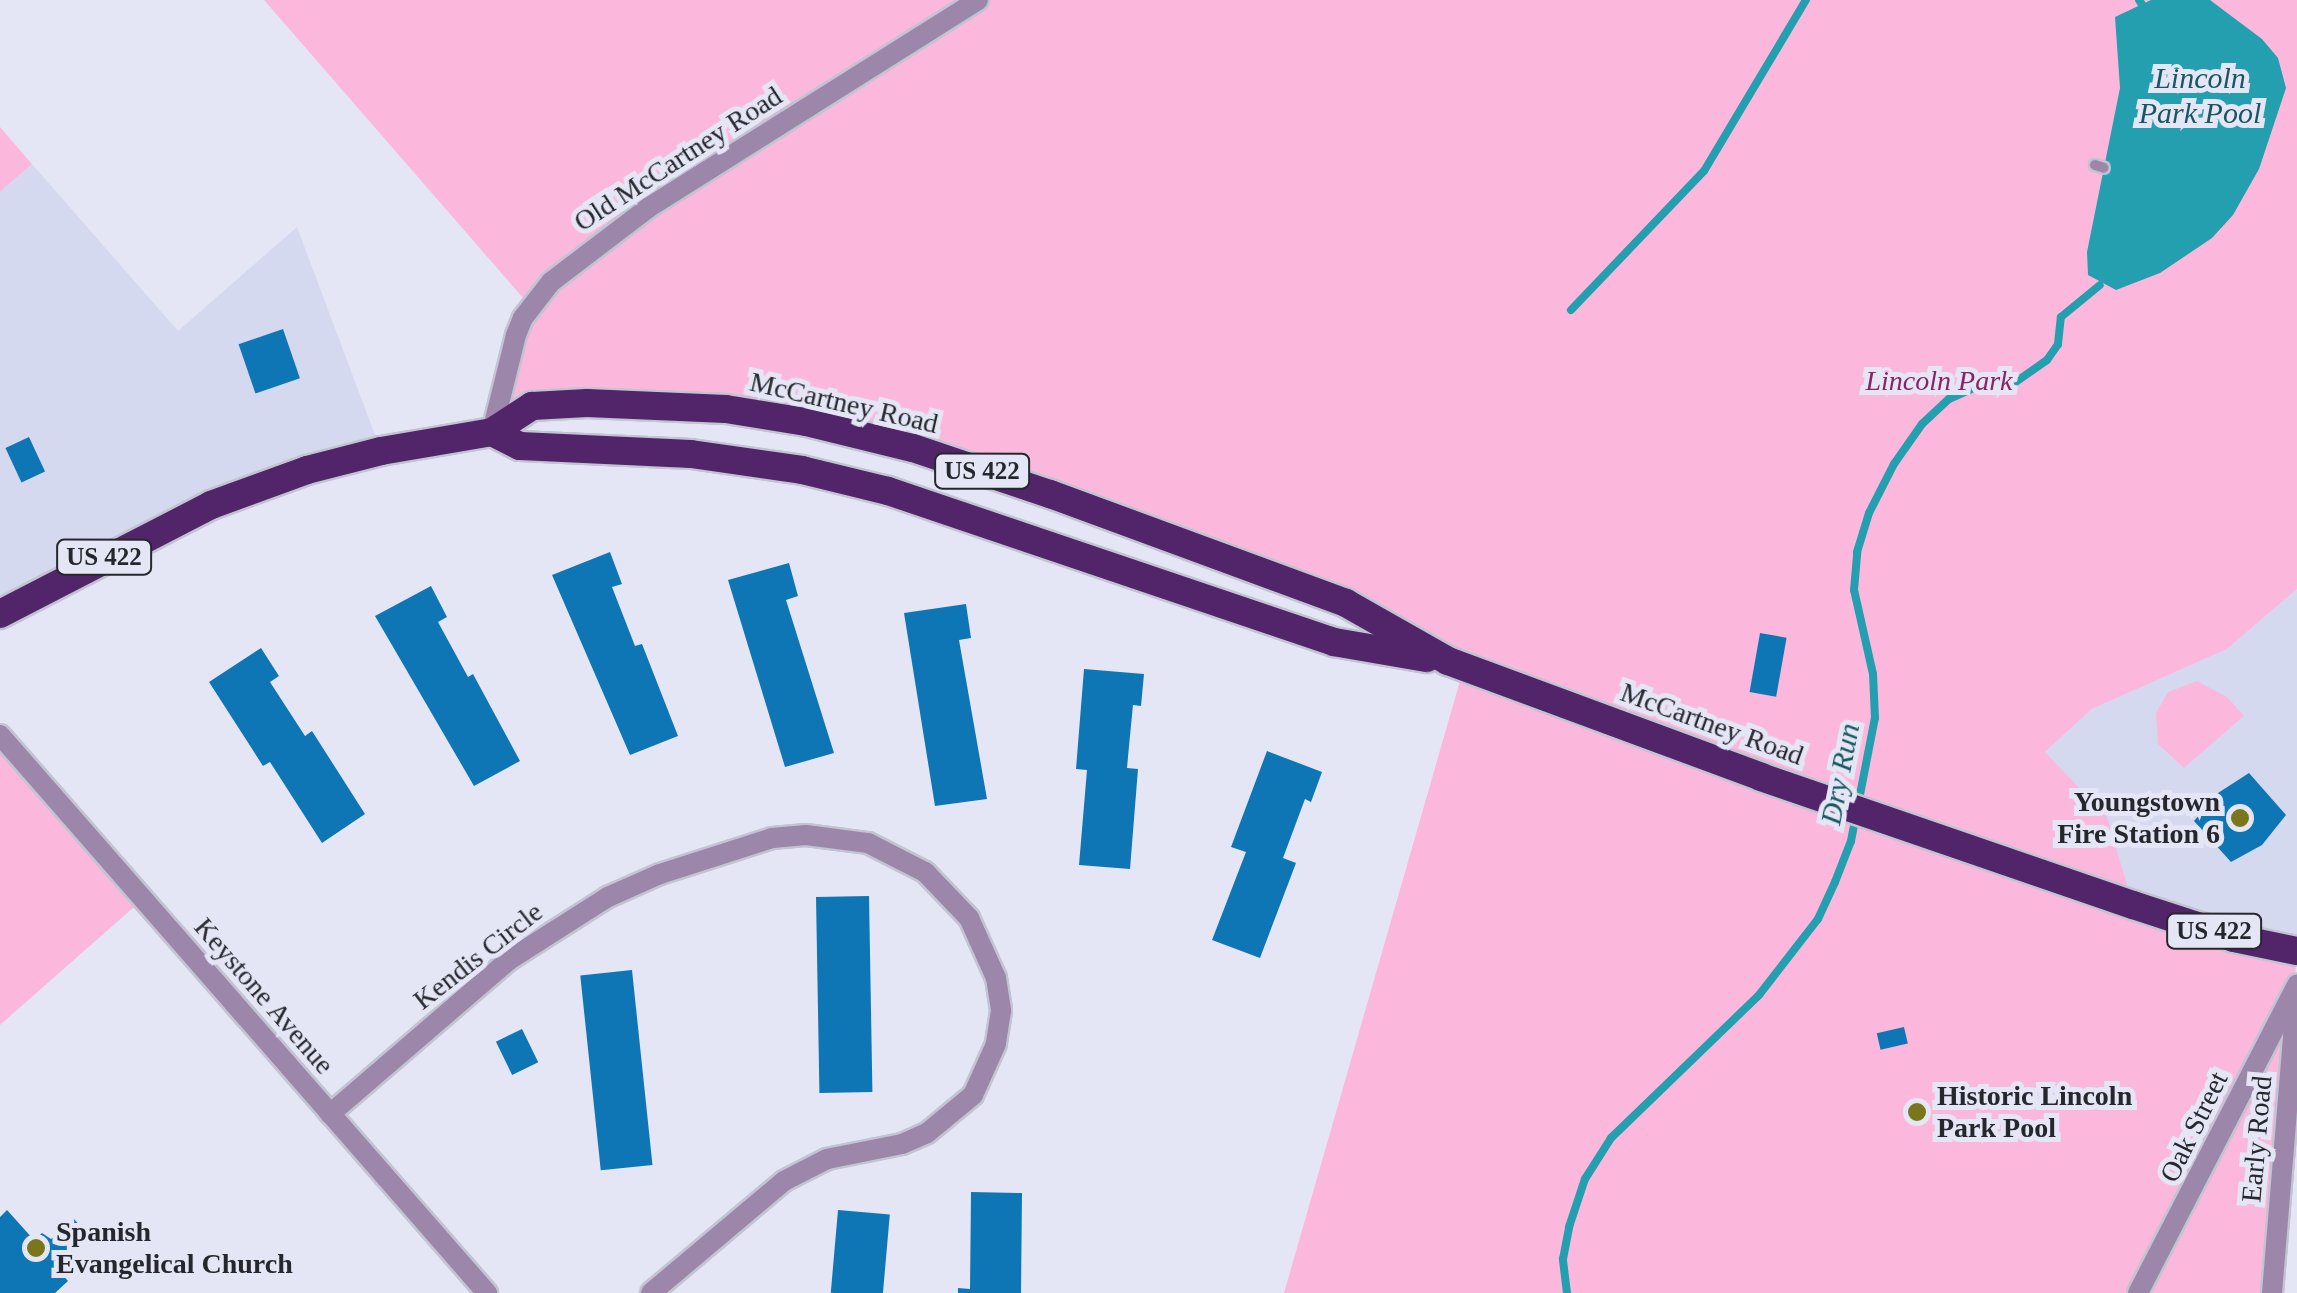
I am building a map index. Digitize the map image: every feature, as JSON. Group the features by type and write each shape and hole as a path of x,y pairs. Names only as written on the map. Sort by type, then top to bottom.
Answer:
{"highway":[{"name":"McCartney Road","path":"0,614 210,505 306,470 381,450 492,432 532,406 587,402 726,410 913,448 1050,494 1346,603 1459,665 1761,777 2234,938 2297,952"},
{"name":"McCartney Road","path":"492,432 520,446 691,454 802,470 888,490 1334,642 1459,665"}],"street":[{"name":"Old McCartney Road","path":"492,432 516,334 523,318 551,282 648,208 978,0"},
{"name":"Keystone Avenue","path":"0,735 487,1293"},
{"name":"Kendis Circle","path":"330,1114 509,960 545,934 632,886 704,858 772,838 838,837 897,855 952,896 986,947 1001,1011 996,1044 984,1078 964,1106 927,1133 902,1144 827,1159 784,1180 652,1293"},
{"name":"Early Road","path":"2272,1293 2290,1150 2297,988"},
{"name":"Oak Street","path":"2138,1293 2297,988"}],"shaded area":[{"path":"32,164 178,331 297,227 381,451 307,470 0,614 0,192"},
{"path":"2297,589 2297,951 2133,905 2045,752 2092,709 2227,649"}],"green space":[{"name":"Lincoln Park","path":"264,0 2297,0 2297,589 2227,649 2092,709 2045,752 2107,817 2133,905 2297,951 2272,1293 1284,1293 1464,667 1346,603 913,448 587,403 492,432 530,306"},
{"path":"0,127 32,164 0,192"},
{"path":"2197,681 2227,697 2244,716 2184,768 2158,744 2156,713 2168,692"},
{"path":"0,735 142,900 0,1025"}],"water":[{"name":"Lincoln Park Pool","path":"2151,0 2210,0 2262,39 2278,58 2286,88 2259,169 2233,215 2212,238 2160,273 2116,290 2088,275 2087,252 2120,88 2115,17"}],"building":[{"path":"283,329 300,378 255,393 239,344"},
{"path":"29,437 45,471 21,482 5,448"},
{"path":"610,552 622,584 612,587 635,646 642,644 678,736 630,755 552,575"},
{"path":"789,563 798,596 786,600 834,753 785,767 728,580"},
{"path":"431,586 447,617 438,622 468,677 473,674 520,761 474,786 375,616"},
{"path":"966,604 971,638 959,640 987,799 935,806 904,613"},
{"path":"1760,633 1787,638 1776,697 1750,692"},
{"path":"261,648 279,676 270,682 305,736 312,731 365,814 322,843 270,762 263,766 209,682"},
{"path":"1084,669 1144,674 1141,706 1133,705 1127,768 1138,769 1130,869 1079,865 1087,770 1076,769"},
{"path":"1267,751 1322,772 1311,802 1305,799 1283,858 1296,863 1260,958 1212,940 1246,852 1231,847"},
{"name":"Youngstown Fire Station 6","path":"2249,773 2286,815 2262,845 2231,862 2194,821 2218,793"},
{"path":"869,896 872,1092 819,1093 816,897"},
{"path":"632,970 652,1165 601,1170 580,975"},
{"path":"1904,1027 1908,1044 1881,1050 1877,1033"},
{"path":"522,1029 538,1062 512,1075 496,1042"},
{"path":"971,1192 1022,1193 1021,1293 958,1293 958,1288 970,1289"},
{"name":"Spanish Evangelical Church","path":"7,1210 34,1240 42,1233 51,1239 74,1219 88,1235 64,1256 69,1265 61,1273 68,1281 55,1293 0,1293 0,1217"},
{"path":"838,1210 890,1215 883,1293 831,1293"}],"waterway":[{"path":"1571,310 1704,171 1806,0"},
{"name":"Dry Run","path":"2139,0 2143,6"},
{"name":"Dry Run","path":"1567,1293 1563,1259 1569,1227 1585,1179 1611,1138 1759,995 1818,919 1835,882 1851,841 1875,718 1873,674 1854,590 1857,552 1869,513 1894,464 1922,424 1949,399 1981,385 2010,386 2047,360 2058,344 2061,317 2100,285"}],"place":[{"name":"Youngstown Fire Station 6","path":"2240,818"},
{"name":"Historic Lincoln Park Pool","path":"1917,1112"},
{"name":"Spanish Evangelical Church","path":"36,1248"}]}
